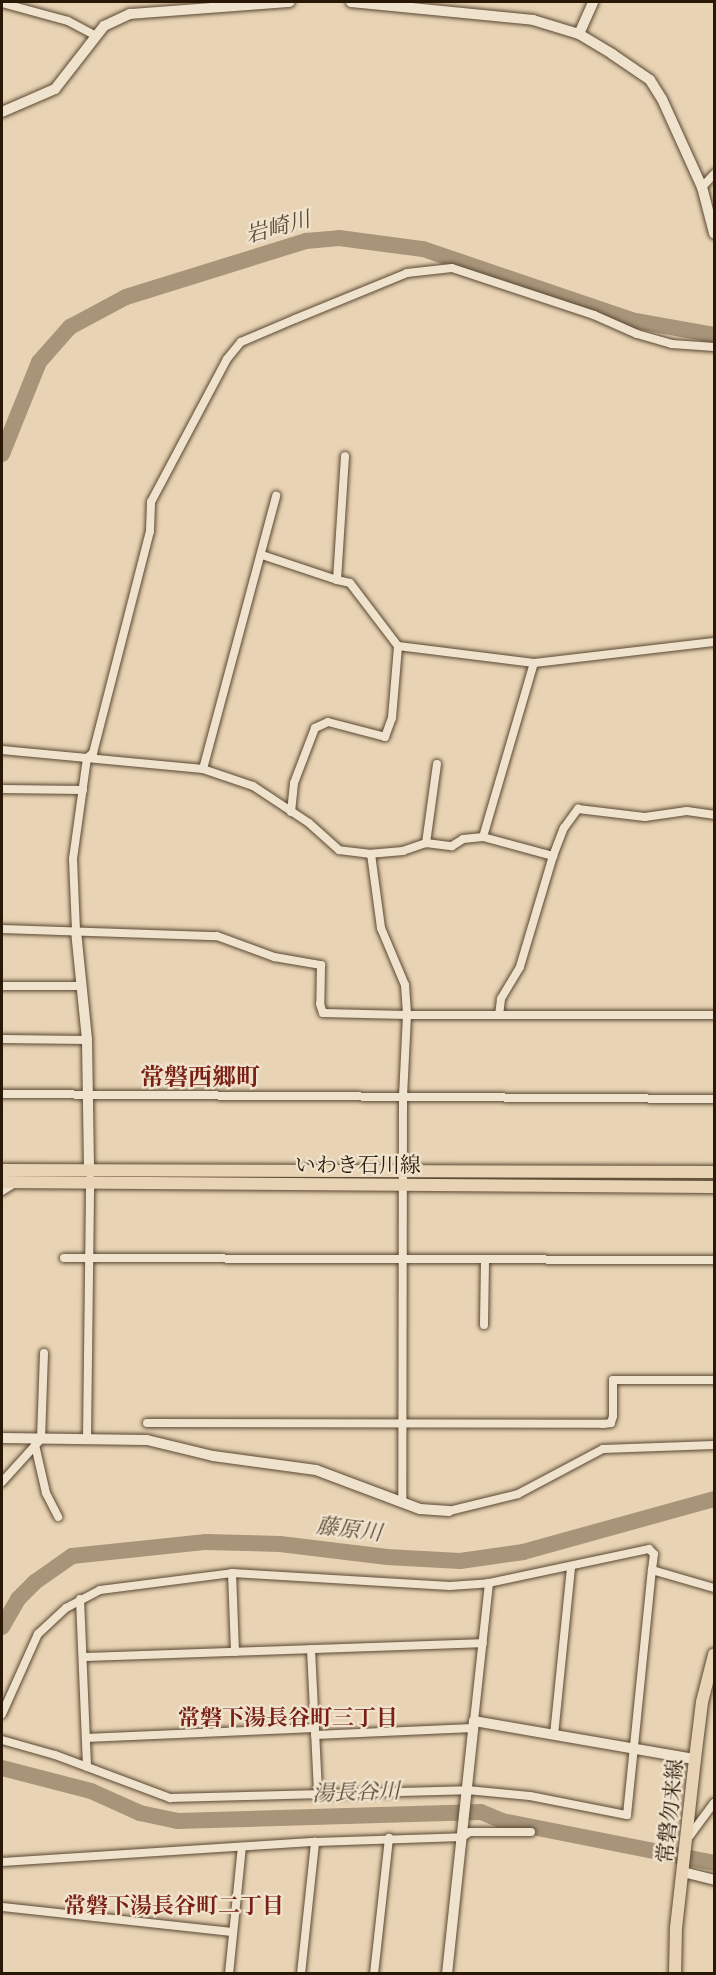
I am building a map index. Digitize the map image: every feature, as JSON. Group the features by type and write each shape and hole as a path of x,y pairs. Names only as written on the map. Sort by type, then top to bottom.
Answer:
{"main road":[{"name":"いわき石川線","path":"2,1170 16,1176 90,1178 405,1178 714,1172"},
{"name":"いわき石川線","path":"2,1182 16,1176"},
{"name":"いわき石川線","path":"405,1178 714,1187"},
{"name":"常磐勿来線","path":"675,1974 695,1759 702,1702 714,1655"}],"street":[{"path":"2,112 56,89 104,26 130,14 290,2"},
{"path":"351,2 532,20 579,34 650,80 702,187 714,233"},
{"path":"579,34 593,2"},
{"path":"2,3 68,21 96,36"},
{"path":"702,187 714,174"},
{"path":"87,1438 90,1258 89,1094 87,1040 79,986 75,932 73,859 87,758 93,753 150,531 152,502 205,397 241,342 407,273 452,268 594,315 637,334 672,344 714,347"},
{"path":"337,580 345,456"},
{"path":"203,769 239,644 250,583 262,555 276,496"},
{"path":"262,555 350,583 398,646 392,718 385,737 328,722 315,728 294,783 291,812"},
{"path":"398,646 534,663 714,642"},
{"path":"483,837 534,663"},
{"path":"2,750 203,769 253,786 291,812 339,850 371,854 403,851 426,843 452,846 463,839 483,837 553,856"},
{"path":"426,843 437,764"},
{"path":"2,789 83,790"},
{"path":"499,1015 501,999 520,967 553,856 564,828 578,809 645,817 687,811 714,814"},
{"path":"371,854 381,928 405,985 402,1502"},
{"path":"2,929 217,936 274,957 321,965 320,1004 323,1013 406,1011 499,1015 714,1015"},
{"path":"2,986 79,986"},
{"path":"2,1039 87,1040"},
{"path":"2,1094 714,1099"},
{"path":"2,1161 16,1176 2,1191"},
{"path":"64,1258 714,1260"},
{"path":"484,1325 485,1259"},
{"path":"44,1353 38,1442 46,1493 58,1517"},
{"path":"147,1423 603,1424 611,1423 613,1416 613,1380 714,1380"},
{"path":"2,1438 38,1442 87,1438 147,1440 213,1456 316,1470 435,1513 518,1494 603,1449 714,1445"},
{"path":"2,1482 38,1442"},
{"path":"2,1714 38,1634 80,1599 125,1584 232,1573 450,1587 489,1583 649,1549 654,1554 627,1815 530,1796 318,1793 170,1798 87,1767 2,1740"},
{"path":"554,1735 571,1567"},
{"path":"652,1570 714,1588"},
{"path":"232,1573 235,1652"},
{"path":"447,1974 489,1583"},
{"path":"80,1599 87,1767"},
{"path":"82,1657 483,1643"},
{"path":"312,1649 318,1793"},
{"path":"86,1737 315,1732 474,1725 554,1735 695,1759"},
{"path":"686,1843 714,1803"},
{"path":"2,1862 462,1832 531,1832"},
{"path":"374,1974 389,1838"},
{"path":"301,1974 315,1842"},
{"path":"229,1974 242,1847"},
{"path":"684,1867 714,1880"},
{"path":"2,1907 233,1932"}],"waterway":[{"name":"岩崎川","path":"2,454 39,362 70,327 126,297 306,241 339,238 423,249 631,320 714,335"},
{"name":"藤原川","path":"2,1627 18,1599 35,1582 72,1556 206,1542 280,1544 387,1557 460,1561 523,1552 714,1499"},
{"name":"湯長谷川","path":"2,1768 91,1791 140,1813 177,1821 481,1812 502,1821 714,1863"}],"district":[{"name":"常磐西郷町","path":"200,1078"},
{"name":"常磐下湯長谷町三丁目","path":"288,1719"},
{"name":"常磐下湯長谷町二丁目","path":"174,1907"}]}
